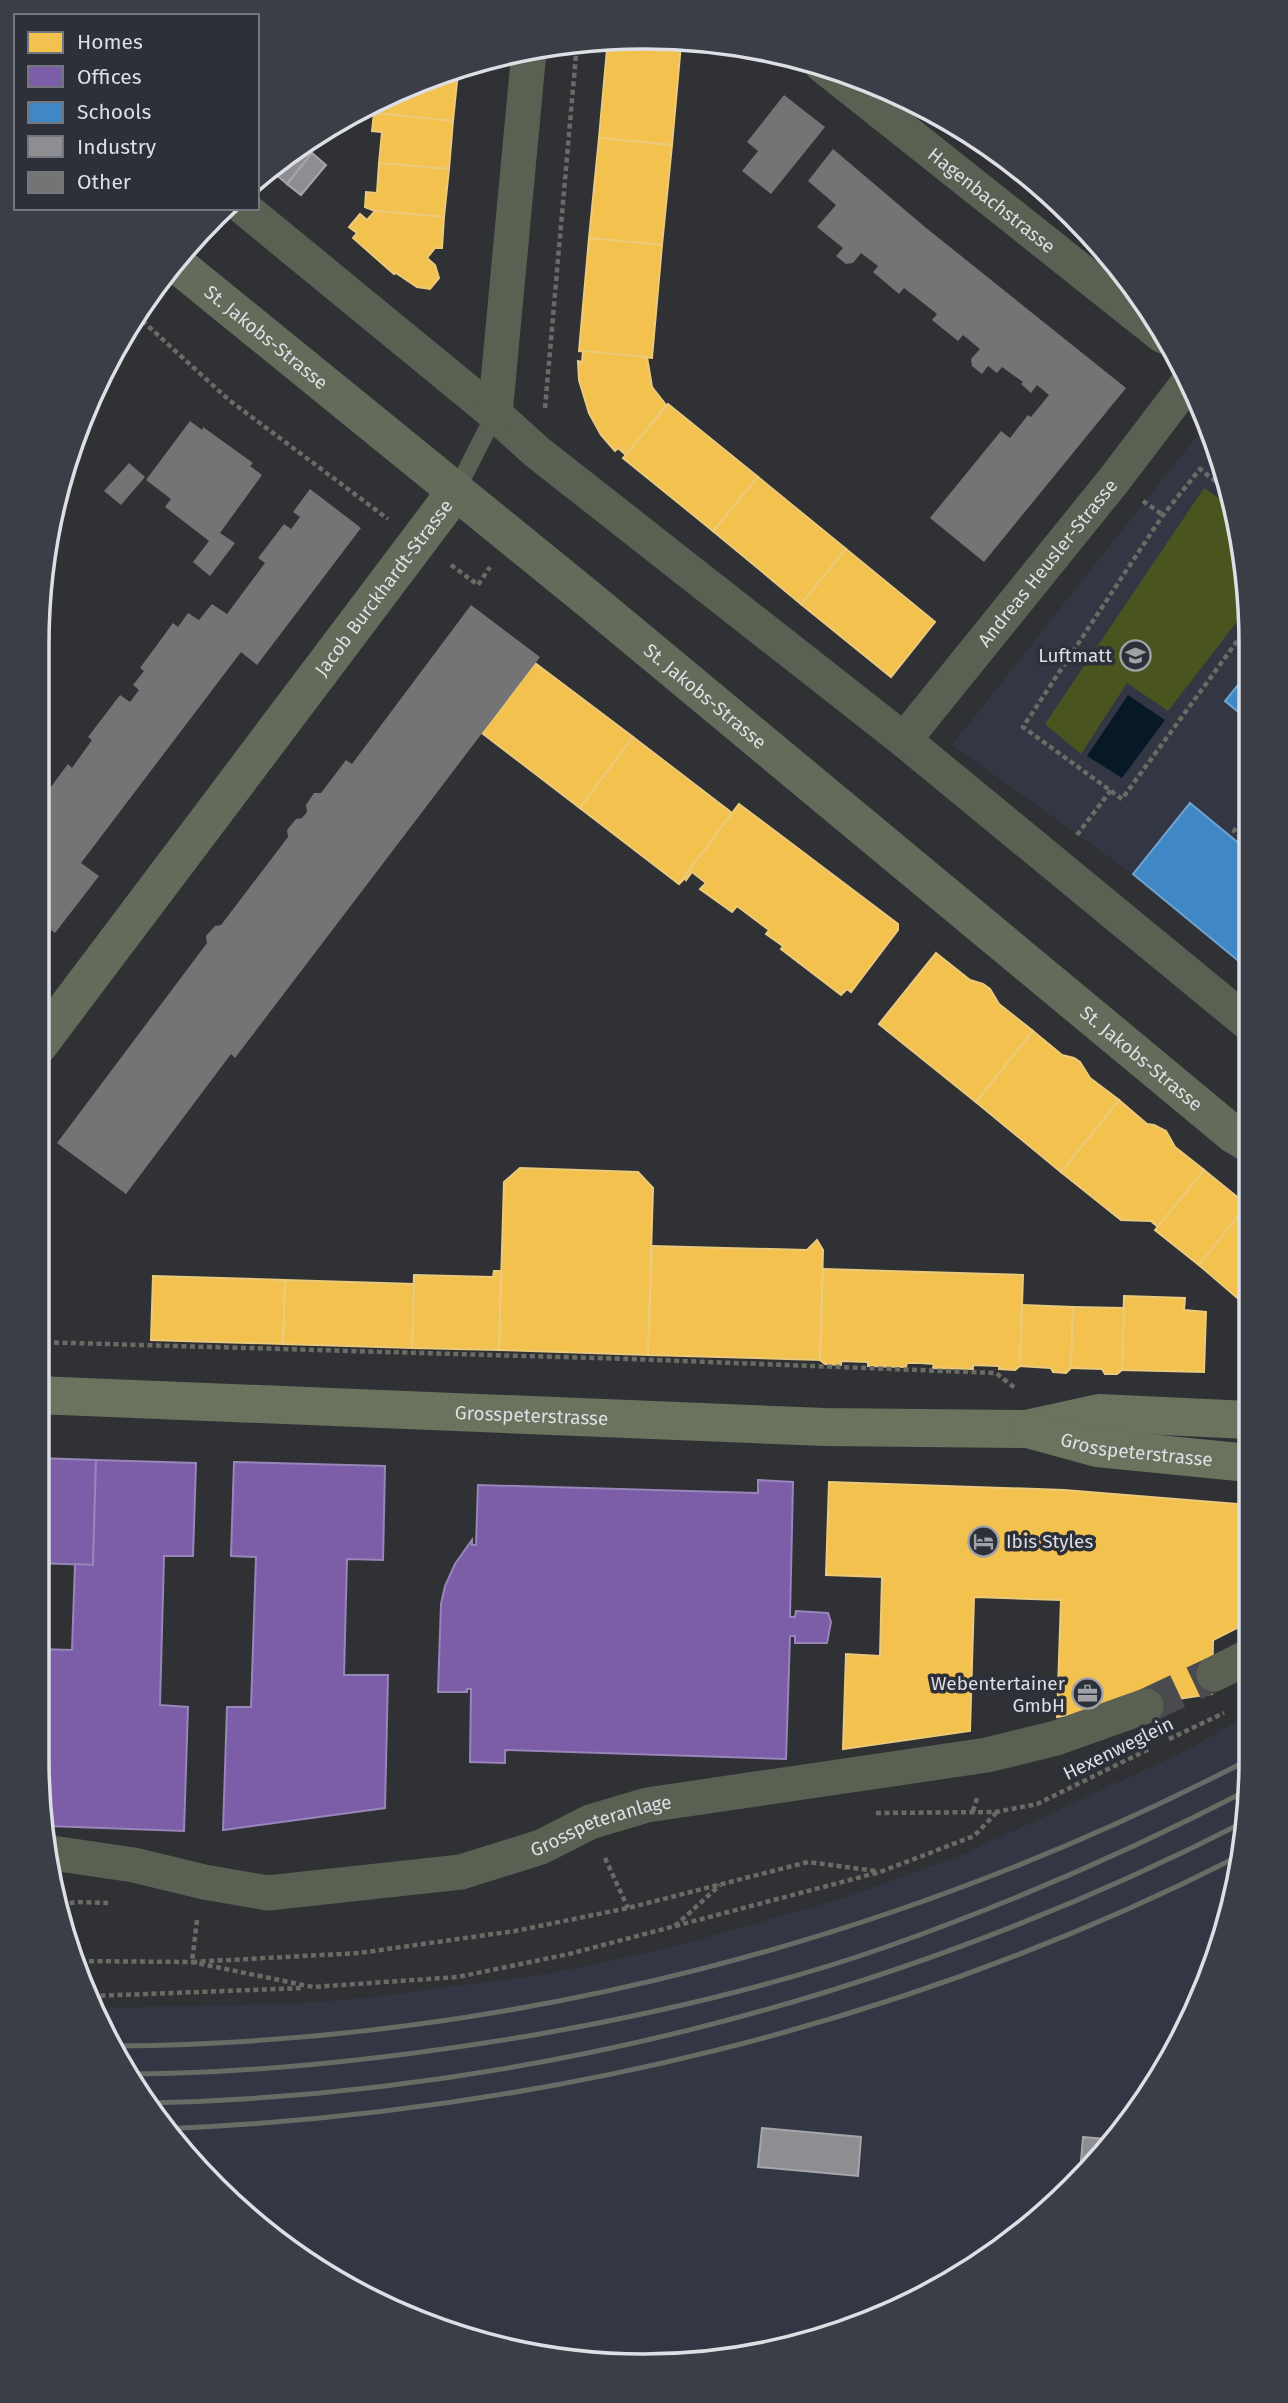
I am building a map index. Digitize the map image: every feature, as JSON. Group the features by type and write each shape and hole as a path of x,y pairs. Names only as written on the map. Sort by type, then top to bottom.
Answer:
{"main road":[{"name":"St. Jakobs-Strasse","path":"183,269 457,491 1239,1141"},
{"name":"Jacob Burckhardt-Strasse","path":"49,1030 457,491"},
{"name":"Grosspeterstrasse","path":"49,1395 825,1427 1026,1429 1099,1413 1239,1420"},
{"name":"Grosspeterstrasse","path":"1026,1429 1097,1448 1239,1462"}],"street":[{"name":"Jacob Burckhardt-Strasse","path":"495,414 528,60"},
{"name":"Hagenbachstrasse","path":"848,86 1142,319"},
{"path":"246,210 495,414 537,452 904,740 1239,1016"},
{"name":"Andreas Heusler-Strasse","path":"904,740 1114,480 1182,390"},
{"path":"1214,1674 1239,1662"},
{"name":"Grosspeteranlage","path":"57,1854 134,1865 204,1882 268,1893 461,1872 541,1847 590,1822 647,1805 987,1755 1056,1738 1146,1706"}],"lane":[{"name":"Jacob Burckhardt-Strasse","path":"457,491 495,414"}],"path":[{"path":"1216,482 1200,469 1163,515 1023,727 1122,799 1239,639"},
{"path":"1093,817 1111,790"},
{"path":"49,1342 996,1373 1019,1391"},
{"name":"Hexenweglein","path":"880,1872 974,1836 996,1812 1037,1804 1236,1707"},
{"path":"590,1822 628,1908"},
{"path":"85,1961 192,1962 359,1954 515,1931 628,1908 808,1862 880,1872"},
{"path":"98,1996 313,1987 458,1977 569,1954 674,1928 880,1872"},
{"path":"674,1928 721,1884"},
{"path":"192,1962 313,1987"}],"shaded area":[{"name":"Luftmatt","path":"1200,432 1219,490 1228,528 1238,605 1239,961 1133,874 952,745"},
{"path":"1128,695 1165,720 1122,778 1087,756"},
{"path":"1239,1720 1238,1798 1234,1837 1219,1913 1194,1987 1178,2022 1139,2090 1065,2180 975,2254 907,2293 872,2309 798,2334 760,2343 683,2353 605,2353 528,2343 490,2334 416,2309 381,2293 313,2254 223,2180 149,2090 104,2008 292,2004 366,1998 548,1974 673,1947 844,1898 964,1854 1185,1751"}],"green space":[{"path":"1204,488 1221,500 1234,566 1238,620 1168,711 1127,683 1081,754 1045,724"}],"building: Homes":[{"path":"607,50 680,50 672,145 599,138"},
{"path":"457,80 453,121 375,113 416,94"},
{"path":"375,113 453,121 449,169 379,163 382,132 372,131"},
{"path":"599,138 672,145 662,245 589,238"},
{"path":"379,163 449,169 444,217 375,211 365,207 366,192 377,193"},
{"path":"375,211 444,217 442,248 435,248 427,258 435,265 439,278 430,289 417,287 394,274 353,238 357,233 349,227 360,214 367,220"},
{"path":"589,238 662,245 652,358 579,351"},
{"path":"583,351 647,357 652,387 666,405 626,455 618,448 615,451 601,435 589,413 579,380 578,361 582,362"},
{"path":"668,404 758,477 713,531 623,458"},
{"path":"758,477 846,549 801,604 713,531"},
{"path":"846,549 935,622 891,677 801,604"},
{"path":"535,663 633,737 580,808 482,733"},
{"path":"633,737 732,813 679,884 580,808"},
{"path":"739,804 898,924 898,930 851,992 847,989 841,995 781,949 783,946 766,934 769,930 737,906 732,912 700,889 706,883 692,872 679,884"},
{"path":"936,953 970,980 990,989 999,1004 1033,1031 976,1102 879,1024"},
{"path":"1033,1031 1062,1055 1080,1062 1090,1078 1119,1100 1061,1172 976,1102"},
{"path":"1119,1100 1147,1124 1166,1131 1175,1147 1204,1170 1158,1227 1151,1221 1121,1220 1061,1172"},
{"path":"520,1168 638,1172 653,1188 648,1355 499,1350 504,1182"},
{"path":"1204,1170 1239,1198 1239,1215 1199,1265 1155,1230"},
{"path":"1239,1215 1239,1299 1199,1265"},
{"path":"817,1240 823,1250 820,1360 648,1355 652,1246 807,1250"},
{"path":"823,1269 1023,1275 1020,1366 1015,1370 973,1365 973,1369 933,1368 934,1364 920,1363 907,1363 906,1367 868,1366 868,1362 841,1361 841,1365 825,1364 820,1360"},
{"path":"494,1271 501,1271 499,1350 412,1348 414,1275 493,1277"},
{"path":"153,1276 285,1280 283,1344 151,1340"},
{"path":"285,1280 414,1284 412,1348 283,1344"},
{"path":"1124,1296 1185,1298 1184,1310 1206,1312 1204,1372 1122,1370"},
{"path":"1022,1305 1073,1307 1071,1368 1066,1373 1053,1372 1051,1368 1020,1366"},
{"path":"1073,1307 1124,1308 1122,1370 1117,1374 1105,1374 1102,1369 1071,1368"},
{"path":"829,1482 1064,1490 1239,1504 1239,1627 1213,1640 1212,1694 1057,1717 1061,1600 974,1597 970,1731 843,1749 846,1654 880,1656 882,1577 826,1575"}],"building: Offices":[{"path":"49,1458 96,1460 93,1565 49,1563"},
{"path":"96,1460 196,1463 193,1556 164,1556 160,1705 188,1707 184,1831 53,1826 49,1759 49,1649 72,1650 75,1564 93,1565"},
{"path":"234,1462 385,1466 383,1560 347,1559 344,1675 388,1675 385,1808 223,1830 227,1707 251,1707 256,1557 231,1556"},
{"path":"758,1480 793,1482 790,1617 795,1617 796,1611 828,1613 831,1622 827,1643 795,1643 795,1636 790,1636 786,1759 505,1750 505,1763 470,1762 471,1689 467,1689 467,1692 438,1692 441,1604 445,1586 455,1564 472,1540 472,1545 476,1545 478,1485 758,1493"}],"building: Schools":[{"path":"1239,684 1239,712 1225,701"},
{"path":"1190,803 1239,843 1239,961 1133,874"}],"building: Industry":[{"path":"310,151 312,153 287,184 277,176"},
{"path":"312,153 326,165 301,195 287,184"},
{"path":"762,2128 861,2137 858,2176 758,2167"},
{"path":"1083,2137 1101,2139 1091,2151 1081,2162"}],"building: Other":[{"path":"784,95 825,127 771,194 742,171 758,151 747,142"},
{"path":"833,149 925,227 1126,388 984,562 930,518 1001,431 1010,438 1028,415 1031,417 1049,395 1037,385 1031,393 1021,384 1023,382 1002,367 997,373 988,366 982,374 972,366 971,359 980,349 963,335 958,341 932,320 937,314 904,288 899,294 873,272 878,266 861,253 853,263 846,264 836,256 843,248 817,227 836,205 808,181"},
{"path":"190,421 202,430 203,427 253,463 250,466 262,475 220,533 235,543 210,576 193,562 209,541 165,507 171,499 146,480"},
{"path":"129,463 145,477 121,505 104,491"},
{"path":"310,489 361,528 257,665 241,652 81,863 99,876 55,933 51,930 49,933 49,789 68,764 72,768 92,740 88,737 120,695 130,702 139,690 133,685 144,671 140,668 173,623 178,627 188,613 199,620 212,604 227,614 265,563 258,558 284,524 291,529 300,517 293,512"},
{"path":"471,605 540,657 235,1058 231,1054 126,1194 57,1143 207,943 206,936 215,926 221,925 288,837 287,830 296,819 302,818 307,812 306,805 314,793 321,793 346,760 352,764"}],"tunnel":[{"path":"1146,1706 1214,1674"}],"railway":[{"path":"123,2046 266,2040 412,2025 558,2001 701,1969 843,1928 981,1880 1117,1823 1239,1764"},
{"path":"140,2074 284,2067 435,2050 579,2027 712,1998 800,1975 886,1947 979,1912 1116,1854 1238,1795"},
{"path":"158,2102 292,2095 433,2080 574,2056 713,2024 850,1984 985,1937 1117,1883 1235,1826"},
{"path":"178,2128 303,2120 442,2103 580,2080 717,2050 851,2013 984,1968 1114,1915 1230,1860"}],"place":[{"name":"Luftmatt","path":"1135,655"},
{"name":"Ibis Styles","path":"983,1541"},
{"name":"Webentertainer GmbH","path":"1088,1694"}]}
